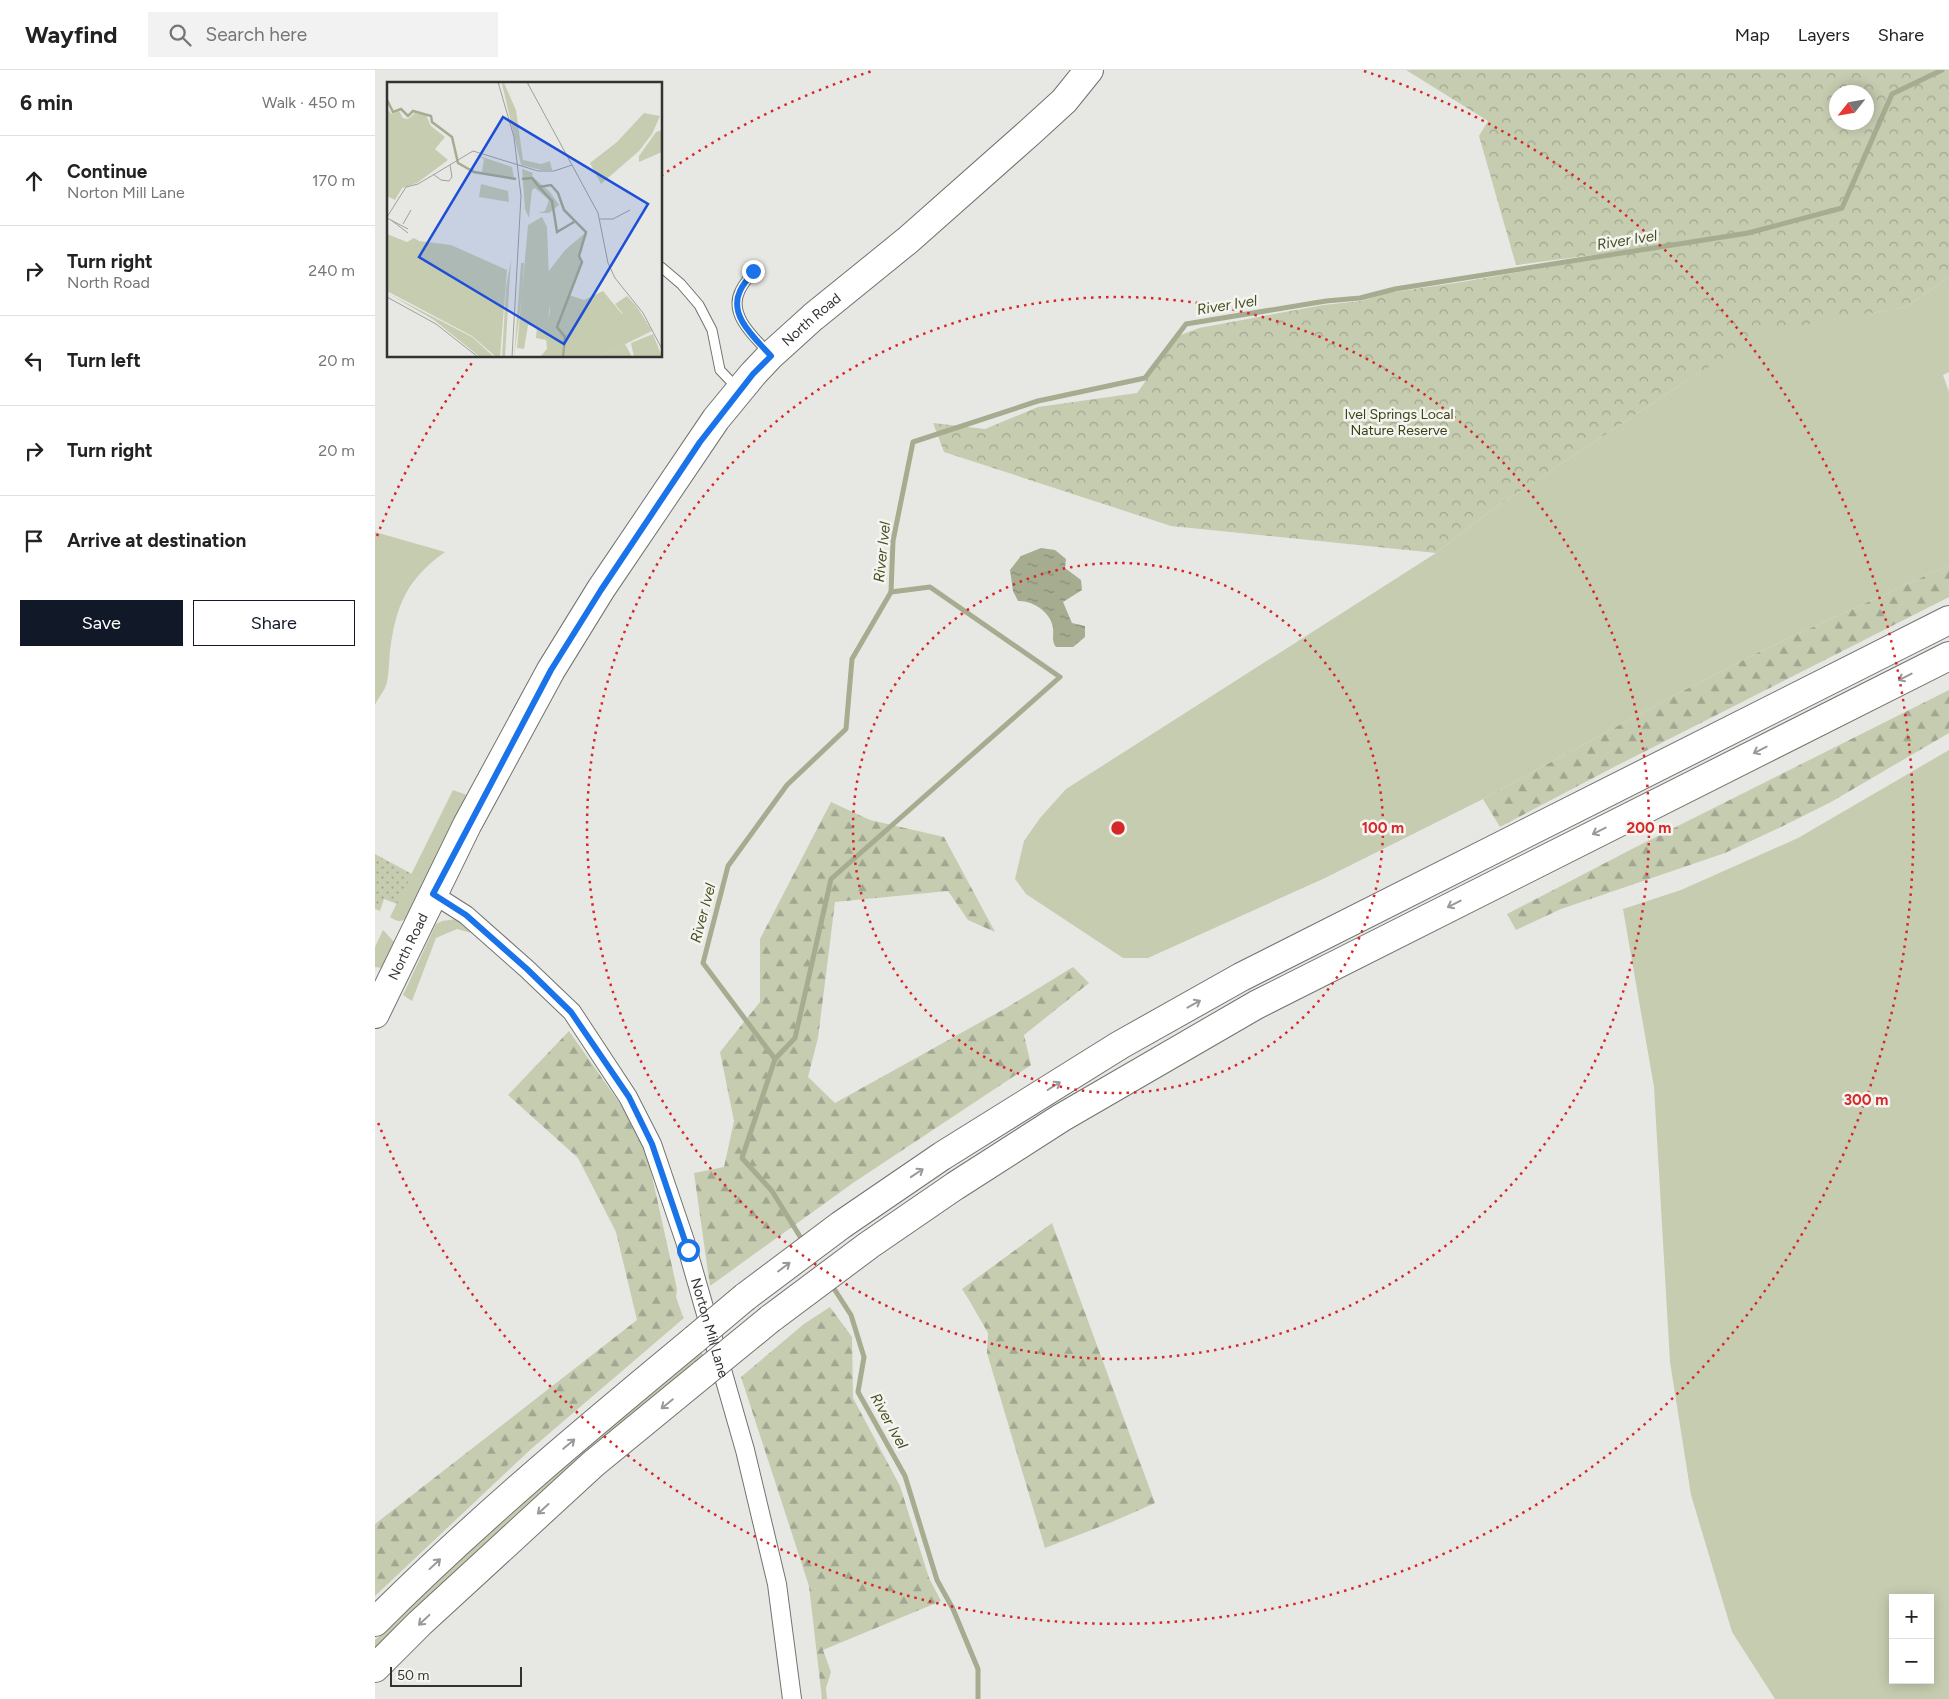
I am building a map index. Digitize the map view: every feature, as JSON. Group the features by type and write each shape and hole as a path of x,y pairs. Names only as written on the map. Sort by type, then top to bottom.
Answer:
{"main road":[{"name":"North Road","path":"375,1014 433,894 551,670 601,590 694,450 740,391 771,356 813,317 908,240 1031,132 1064,101 1089,70"},
{"path":"375,1622 491,1512 745,1297 841,1225 942,1156 1120,1046 1233,982 1949,620"},
{"path":"375,1668 420,1623 571,1484 704,1373 770,1319 869,1245 963,1181 1061,1118 1256,1005 1949,656"}],"street":[{"name":"Norton Mill Lane","path":"433,894 466,915 527,969 571,1012 629,1097 652,1144 685,1241 745,1450 777,1584 792,1699"}],"lane":[{"path":"663,269 681,284 699,305 712,330 720,370 740,391"},
{"path":"753,271 739,292 737,304 739,317 771,356"}],"green space":[{"name":"Ivel Springs Local Nature Reserve","path":"1406,70 1949,70 1949,277 1906,307 1766,332 1686,381 1493,509 1436,553 1171,526 944,452 933,423 985,429 1038,407 1137,393 1178,336 1199,328 1323,305 1361,301 1387,293 1462,282 1685,243 1516,265 1479,136 1488,121"},
{"path":"1949,277 1949,372 1943,375 1949,392 1949,565 1765,649 1673,696 1483,799 1325,878 1148,958 1123,958 1026,894 1015,879 1024,841 1040,818 1066,789 1436,553 1493,509 1686,381 1766,331 1906,307"},
{"path":"375,532 445,552 421,572 412,583 400,607 390,651 387,682 375,705"},
{"path":"1949,565 1949,597 1500,827 1483,799 1673,696 1765,649"},
{"path":"1949,690 1949,733 1831,802 1725,853 1561,909 1516,930 1507,914 1632,849"},
{"path":"1949,750 1949,1699 1775,1699 1732,1632 1691,1495 1670,1362 1654,1087 1623,909 1681,890 1798,838"},
{"path":"453,790 467,795 407,918 400,921 394,920 390,917"},
{"path":"831,802 870,820 944,837 995,932 968,920 948,891 835,902 818,1038 808,1077 835,1103 1006,1008 1073,967 1089,983 1024,1035 1031,1065 853,1183 710,1286 694,1173 724,1167 734,1121 720,1052 760,1002 760,939"},
{"path":"375,854 412,874 397,904 384,899 380,911 375,909"},
{"path":"456,919 466,924 475,934 457,929 436,938 412,1001 403,995 436,924"},
{"path":"383,930 395,943 382,968 375,967 375,947"},
{"path":"569,1031 630,1118 646,1149 677,1289 676,1297 682,1314 529,1445 375,1589 375,1524 637,1320 616,1232 578,1158 508,1095"},
{"path":"1052,1223 1155,1503 1045,1548 987,1353 988,1333 962,1289"},
{"path":"830,1307 852,1337 853,1398 900,1486 929,1578 941,1601 823,1650 831,1672 826,1688 827,1699 822,1699 809,1586 741,1377 804,1324"},
{"path":"682,1314 684,1318 531,1449 375,1596 375,1589 449,1517 525,1448"},
{"path":"699,1349 704,1356 375,1652 375,1640 499,1520"}],"water":[{"path":"1041,548 1055,550 1066,559 1065,568 1081,580 1082,590 1063,602 1072,623 1085,626 1085,637 1073,647 1056,647 1049,617 1035,605 1018,601 1013,591 1010,570 1021,556"}],"waterway":[{"name":"River Ivel","path":"804,1243 772,1191 742,1158 775,1059 703,963 728,866 787,785 846,729 852,659 891,592 893,541 913,442 1038,401 1145,378 1186,324 1326,301 1360,298 1395,289 1748,233 1842,208 1892,94 1942,70"},
{"path":"775,1059 795,1038 831,879 1060,677 930,587 891,592"},
{"name":"River Ivel","path":"831,1284 851,1315 864,1357 858,1392 905,1476 937,1580 953,1609 978,1669 978,1699"}],"route":[{"path":"688,1250 652,1144 629,1097 571,1012 527,969 466,915 433,894 485,792 551,670 601,590 716,419 753,374 771,356 739,317 737,304 739,292 753,271"}]}
